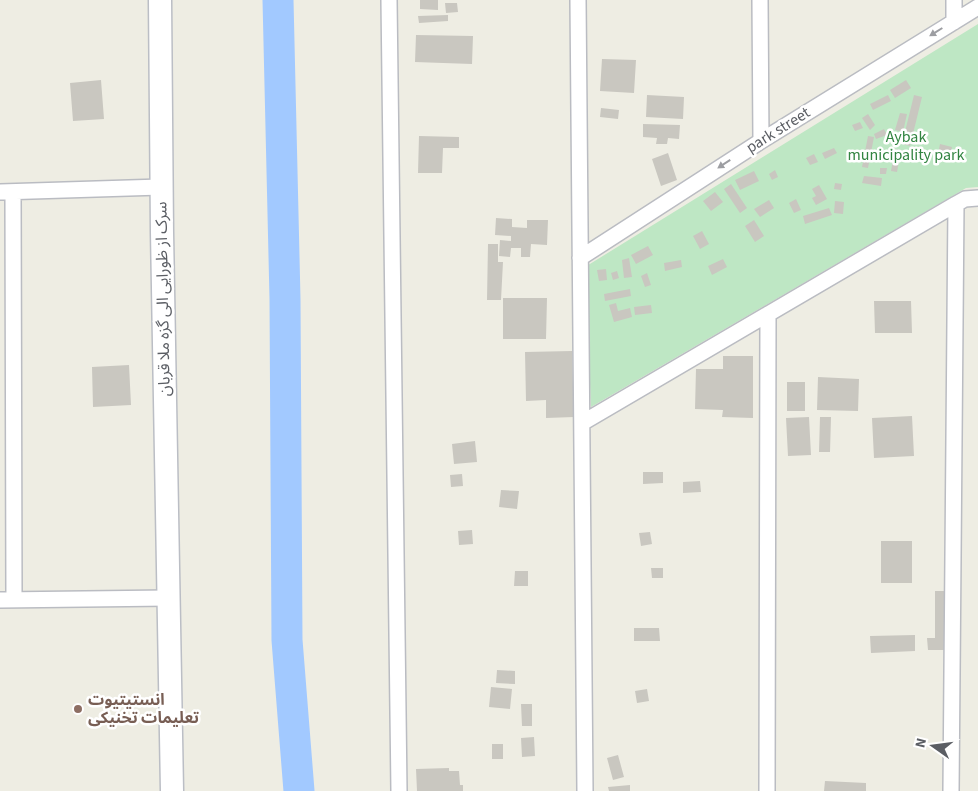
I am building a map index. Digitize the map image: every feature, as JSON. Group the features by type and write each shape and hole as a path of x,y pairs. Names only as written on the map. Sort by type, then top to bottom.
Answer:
{"street":[{"name":"سرک از ظورایی الی گزه ملا قربان","path":"160,0 161,187 172,791"},
{"path":"388,0 399,791"},
{"path":"578,0 585,791"},
{"path":"760,0 761,141"},
{"path":"954,0 954,22"},
{"name":"park street","path":"580,258 761,141 978,7"},
{"path":"161,187 7,192 7,600 169,598"},
{"path":"582,423 966,198 978,198"},
{"path":"951,791 956,204"},
{"path":"767,791 768,314"}],"green space":[{"name":"Aybak municipality park","path":"978,24 978,187 966,188 591,407 585,267"}],"building":[{"path":"420,0 438,0 438,10 420,9"},
{"path":"445,3 457,3 458,12 446,13"},
{"path":"448,15 448,21 419,23 418,16"},
{"path":"416,35 473,36 472,64 415,62"},
{"path":"602,59 636,60 634,93 600,91"},
{"path":"101,80 104,119 73,121 70,83"},
{"path":"906,80 911,88 895,98 890,90"},
{"path":"647,95 684,97 683,119 646,117"},
{"path":"888,95 891,101 873,110 870,104"},
{"path":"914,95 922,97 910,146 902,144"},
{"path":"601,108 619,110 618,119 600,117"},
{"path":"900,113 907,114 903,132 895,130"},
{"path":"868,114 875,125 870,130 862,118"},
{"path":"860,122 863,128 855,131 852,125"},
{"path":"643,124 680,125 679,139 668,138 667,144 656,144 657,138 643,137"},
{"path":"884,129 887,135 876,139 874,134"},
{"path":"419,136 459,137 459,148 443,148 442,173 418,173"},
{"path":"868,136 874,137 868,168 862,167"},
{"path":"940,144 952,147 948,162 937,159"},
{"path":"834,148 837,153 825,159 822,153"},
{"path":"895,149 901,150 897,172 891,171"},
{"path":"668,153 677,180 661,186 652,159"},
{"path":"814,154 818,162 810,165 806,158"},
{"path":"880,168 887,168 886,174 880,174"},
{"path":"775,170 778,177 772,180 769,174"},
{"path":"754,171 759,181 740,190 735,180"},
{"path":"864,176 882,178 881,186 862,183"},
{"path":"835,183 842,184 841,190 834,189"},
{"path":"731,184 747,208 740,213 724,189"},
{"path":"819,185 827,199 816,205 812,198 816,196 812,189"},
{"path":"715,192 723,202 711,211 703,201"},
{"path":"796,199 801,210 794,213 789,203"},
{"path":"769,200 774,208 760,217 754,209"},
{"path":"835,201 844,202 843,214 834,213"},
{"path":"829,208 832,215 805,224 803,216"},
{"path":"496,218 512,219 512,227 527,228 527,220 548,220 547,245 531,244 530,257 521,257 521,248 511,248 510,257 499,256 500,240 511,241 511,236 495,235"},
{"path":"754,220 764,236 755,242 745,226"},
{"path":"702,231 709,244 700,249 693,236"},
{"path":"488,244 498,244 498,262 503,262 501,300 487,300"},
{"path":"648,246 653,255 636,264 631,255"},
{"path":"629,258 632,277 624,278 622,260"},
{"path":"723,259 727,267 712,275 708,266"},
{"path":"681,260 682,267 665,271 664,263"},
{"path":"606,269 607,280 599,281 597,270"},
{"path":"617,271 619,278 613,280 611,273"},
{"path":"647,273 651,285 645,287 641,276"},
{"path":"630,289 631,296 605,301 604,294"},
{"path":"503,298 547,298 546,339 503,339"},
{"path":"874,301 911,301 912,333 875,333"},
{"path":"616,303 618,311 630,308 632,317 614,322 609,305"},
{"path":"651,305 652,313 635,315 634,307"},
{"path":"572,351 574,417 546,418 546,400 526,401 525,352"},
{"path":"723,356 753,356 753,418 722,417 723,410 695,409 696,369 723,369"},
{"path":"129,365 131,405 93,407 92,367"},
{"path":"818,377 859,379 858,411 817,410"},
{"path":"787,382 805,382 805,411 787,411"},
{"path":"912,416 914,456 874,458 872,418"},
{"path":"809,417 811,455 788,456 786,418"},
{"path":"820,417 831,417 830,452 819,452"},
{"path":"475,441 477,462 454,464 452,444"},
{"path":"643,472 663,472 663,483 643,484"},
{"path":"462,474 463,486 451,487 450,475"},
{"path":"700,481 701,492 683,493 683,482"},
{"path":"501,490 519,491 517,509 499,507"},
{"path":"472,530 473,544 459,545 458,531"},
{"path":"650,532 652,544 641,546 639,533"},
{"path":"881,541 912,541 912,583 881,583"},
{"path":"651,568 663,568 663,578 652,578"},
{"path":"515,571 528,571 528,586 514,586"},
{"path":"935,591 949,591 950,650 928,650 927,638 935,638"},
{"path":"634,628 659,628 660,641 634,641"},
{"path":"915,635 915,651 871,653 870,636"},
{"path":"497,670 515,671 515,684 496,683"},
{"path":"491,687 512,689 510,709 489,707"},
{"path":"647,689 649,701 637,703 635,691"},
{"path":"521,704 532,704 532,726 522,726"},
{"path":"534,737 535,756 522,757 521,738"},
{"path":"492,744 503,744 503,759 492,759"},
{"path":"618,755 624,777 613,780 607,758"},
{"path":"449,768 449,771 459,771 460,785 463,785 463,791 417,791 416,769"},
{"path":"825,781 866,783 866,791 824,791"},
{"path":"630,785 630,791 609,791 608,787"}],"waterway":[{"path":"278,0 285,299 287,640 299,791"}],"place":[{"name":"انستیتیوت تعلیمات تخنیکی","path":"78,709"}]}
